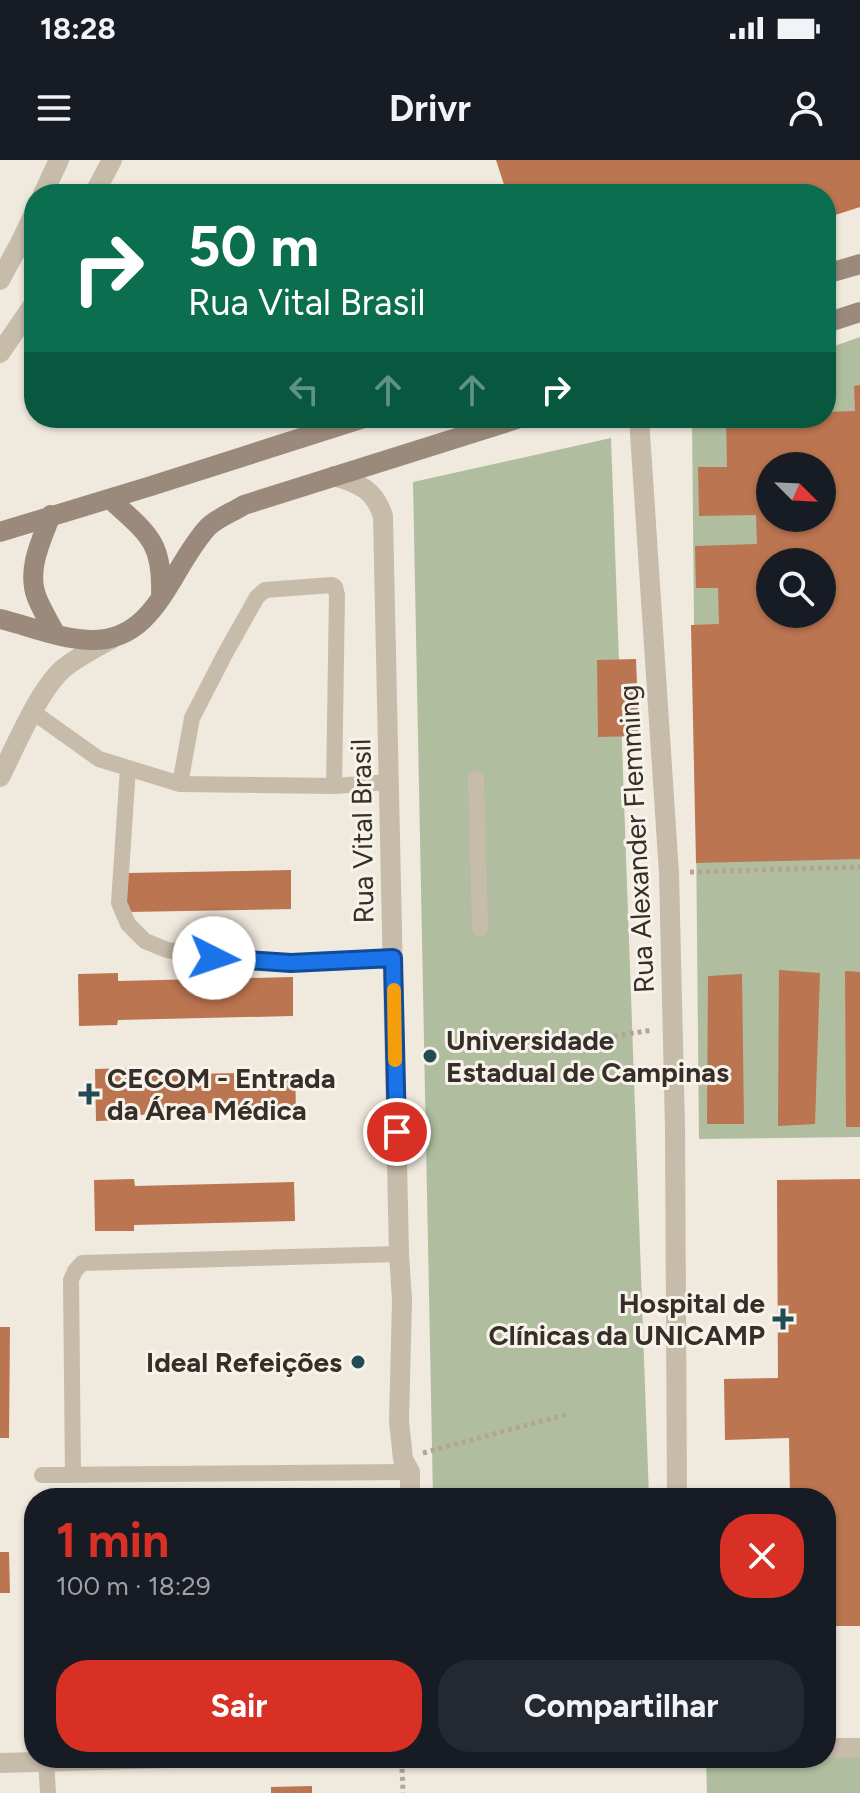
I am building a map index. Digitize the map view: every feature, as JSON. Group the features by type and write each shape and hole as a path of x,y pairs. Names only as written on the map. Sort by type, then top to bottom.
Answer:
{"main road":[{"path":"836,271 860,264"},
{"path":"836,320 860,312"},
{"path":"0,532 333,428"},
{"path":"0,619 79,639 113,638 132,630 147,617 187,553 210,524 244,505 488,428"},
{"path":"110,499 152,541 160,560 161,599"},
{"path":"51,515 36,554 33,575 36,596 55,633"}],"street":[{"path":"48,184 59,160"},
{"path":"99,184 112,160"},
{"path":"0,280 24,233"},
{"path":"0,353 24,318"},
{"name":"Rua Alexander Flemming","path":"640,428 669,873 675,1127 677,1488"},
{"name":"Rua Vital Brasil","path":"334,476 369,491 379,503 383,516 402,1318 399,1421 409,1488"},
{"path":"0,777 46,688 63,668 113,638"},
{"path":"836,1748 860,1748"},
{"path":"0,1763 24,1762"}],"lane":[{"path":"180,784 192,718 257,597 265,590 332,585 337,595 334,786"},
{"path":"33,712 99,759 180,784 334,786 389,782"},
{"path":"128,768 119,903 128,924 145,941 167,950 230,960 291,963 393,958"},
{"path":"476,779 480,928"},
{"path":"73,1475 71,1280 82,1263 399,1254"},
{"path":"42,1475 406,1465"},
{"path":"46,1768 48,1793"}],"path":[{"path":"669,873 860,867"},
{"path":"558,1039 603,1038 650,1030"},
{"path":"406,1465 568,1414"},
{"path":"402,1768 403,1793"}],"green space":[{"path":"860,337 860,1137 699,1139 692,428 836,428 836,345"},
{"path":"611,438 649,1488 433,1488 413,482"},
{"path":"860,1754 860,1793 707,1793 706,1768 836,1768 836,1757"}],"building":[{"path":"496,160 860,160 860,207 836,215 836,184 504,184"},
{"path":"860,385 860,859 696,863 691,625 719,624 718,588 696,588 695,546 757,544 757,532 836,532 836,452 756,452 756,515 699,516 698,467 727,467 726,428 836,428 836,412 855,411 854,386"},
{"path":"636,659 639,736 598,737 597,660"},
{"path":"291,870 291,909 127,912 127,873"},
{"path":"779,970 820,973 815,1124 778,1126"},
{"path":"845,971 860,972 860,1127 846,1127"},
{"path":"118,973 118,981 293,977 293,1016 118,1020 117,1025 79,1026 78,974"},
{"path":"742,974 744,1124 707,1124 708,976"},
{"path":"135,1068 135,1075 295,1072 296,1111 134,1115 135,1120 96,1121 95,1069"},
{"path":"134,1179 135,1186 294,1182 295,1221 134,1225 134,1231 95,1231 94,1180"},
{"path":"860,1179 860,1626 836,1626 836,1488 790,1488 789,1438 725,1440 724,1379 778,1378 777,1180"},
{"path":"0,1327 10,1327 9,1438 0,1438"},
{"path":"0,1552 9,1552 10,1593 0,1593"},
{"path":"312,1786 312,1793 271,1793 271,1787"}],"slow traffic":[{"path":"394,990 395,1060"}],"place":[{"name":"Universidade Estadual de Campinas","path":"430,1056"},
{"name":"CECOM - Entrada da Área Médica","path":"89,1094"},
{"name":"Hospital de Clínicas da UNICAMP","path":"783,1319"},
{"name":"Ideal Refeições","path":"358,1362"}],"route":[{"path":"214,958 291,963 393,958 397,1132"}]}
